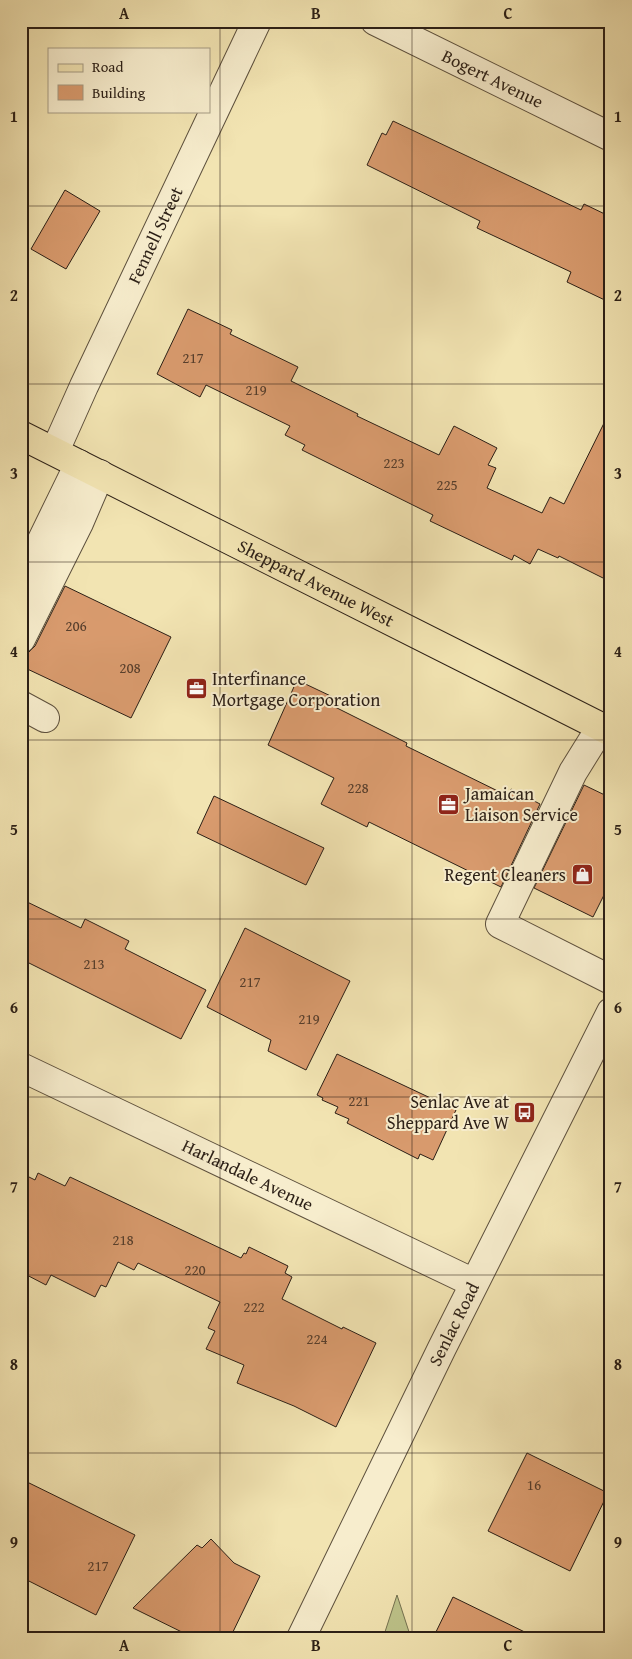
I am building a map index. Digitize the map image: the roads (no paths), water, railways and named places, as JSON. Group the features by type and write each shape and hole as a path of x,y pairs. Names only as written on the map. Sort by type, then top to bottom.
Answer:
{"main road":[{"name":"Sheppard Avenue West","path":"21,435 606,729"}],"street":[{"name":"Fennell Street","path":"55,451 88,377 257,21"},
{"name":"Bogert Avenue","path":"376,21 611,136"},
{"path":"21,583 90,469"},
{"path":"21,639 79,523 90,469"},
{"path":"606,729 573,772 500,924 611,980"},
{"name":"Senlac Road","path":"301,1638 474,1283 611,1012"},
{"name":"Harlandale Avenue","path":"21,1067 474,1283"}],"place":[{"name":"Interfinance Mortgage Corporation","path":"196,689"},
{"name":"Jamaican Liaison Service","path":"449,804"},
{"name":"Regent Cleaners","path":"582,875"},
{"name":"Senlac Ave at Sheppard Ave W","path":"525,1112"}]}
